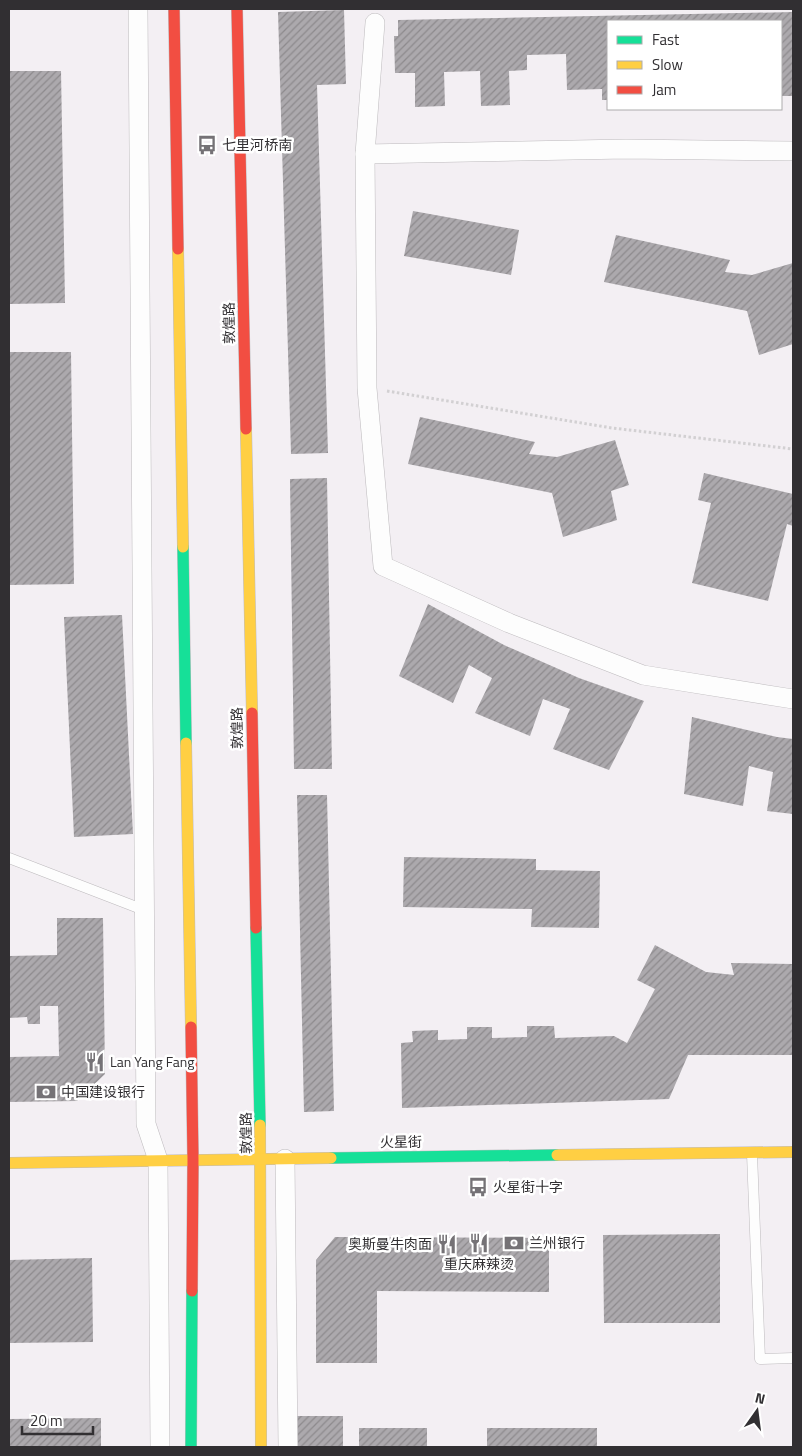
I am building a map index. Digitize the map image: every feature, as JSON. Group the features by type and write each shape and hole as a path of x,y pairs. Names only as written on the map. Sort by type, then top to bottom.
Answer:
{"main road":[{"path":"174,9 193,1160 191,1447"},
{"name":"敦煌路","path":"237,9 261,1159 261,1447"},
{"name":"火星街","path":"9,1163 793,1152"}],"street":[{"path":"138,9 146,1124 158,1160 160,1447"},
{"path":"375,23 365,154 367,388 383,566 510,623 643,675 793,699"},
{"path":"365,154 626,149 793,151"},
{"path":"285,1159 288,1447"}],"lane":[{"path":"9,858 144,910"},
{"path":"752,1153 760,1359 793,1358"}],"path":[{"path":"367,388 612,428 793,449"}],"building":[{"path":"344,10 346,84 317,85 328,453 291,454 278,12"},
{"path":"793,12 793,96 782,96 782,20 607,20 607,100 602,100 602,89 567,90 566,54 527,55 527,70 509,71 510,105 481,106 480,71 444,72 445,106 415,107 415,73 395,73 394,36 398,36 398,20"},
{"path":"9,71 61,71 65,303 9,304"},
{"path":"413,211 519,230 511,275 404,256"},
{"path":"616,235 730,260 725,272 752,275 793,263 793,344 759,355 747,311 604,282"},
{"path":"9,352 71,352 74,584 9,585"},
{"path":"420,417 535,442 529,454 557,457 615,440 629,485 611,491 617,520 563,537 552,493 408,464"},
{"path":"704,473 793,494 793,526 787,524 768,601 692,583 711,503 698,500"},
{"path":"327,478 332,769 294,769 290,479"},
{"path":"428,604 504,645 579,678 644,701 609,770 553,749 570,709 543,699 530,736 475,713 492,678 469,665 453,703 399,676"},
{"path":"122,615 133,834 74,837 64,617"},
{"path":"692,717 793,739 793,814 767,811 773,772 749,766 743,806 684,794"},
{"path":"297,795 327,795 334,1111 304,1112"},
{"path":"404,857 536,859 536,870 600,871 599,928 531,927 532,909 403,907"},
{"path":"57,918 103,918 105,1074 77,1101 9,1102 9,1057 59,1056 58,1006 40,1006 40,1024 28,1024 27,1017 9,1018 9,956 57,955"},
{"path":"655,945 706,972 734,975 731,963 793,964 793,1055 688,1055 669,1099 402,1108 401,1043 413,1042 412,1031 438,1030 438,1040 467,1039 467,1027 492,1027 492,1038 527,1037 527,1026 554,1026 555,1038 614,1036 627,1043 655,989 637,980"},
{"path":"720,1234 720,1323 604,1323 603,1235"},
{"path":"335,1237 549,1238 549,1292 377,1291 377,1363 316,1363 316,1260"},
{"path":"92,1258 93,1342 9,1343 9,1260"},
{"path":"297,1416 343,1416 343,1447 297,1447"},
{"path":"101,1418 101,1447 9,1447 9,1419"},
{"path":"359,1428 427,1428 427,1447 359,1447"},
{"path":"487,1428 597,1428 597,1447 487,1447"}],"traffic: fast":[{"path":"183,547 186,743"},
{"path":"256,928 260,1125"},
{"path":"331,1158 557,1155"},
{"path":"191,1447 192,1291"}],"traffic: slow":[{"path":"178,249 183,547"},
{"path":"246,429 252,713"},
{"path":"186,743 191,1027"},
{"path":"260,1125 261,1447"},
{"path":"557,1155 793,1152"},
{"path":"9,1163 331,1158"}],"traffic: jam":[{"path":"174,9 178,249"},
{"path":"237,9 246,429"},
{"path":"252,713 256,928"},
{"path":"191,1027 192,1291"}],"place":[{"name":"七里河桥南","path":"207,145"},
{"name":"Lan Yang Fang","path":"95,1062"},
{"name":"中国建设银行","path":"46,1092"},
{"name":"火星街十字","path":"478,1187"},
{"name":"重庆麻辣烫","path":"479,1243"},
{"name":"兰州银行","path":"514,1243"},
{"name":"奥斯曼牛肉面","path":"447,1244"}]}
